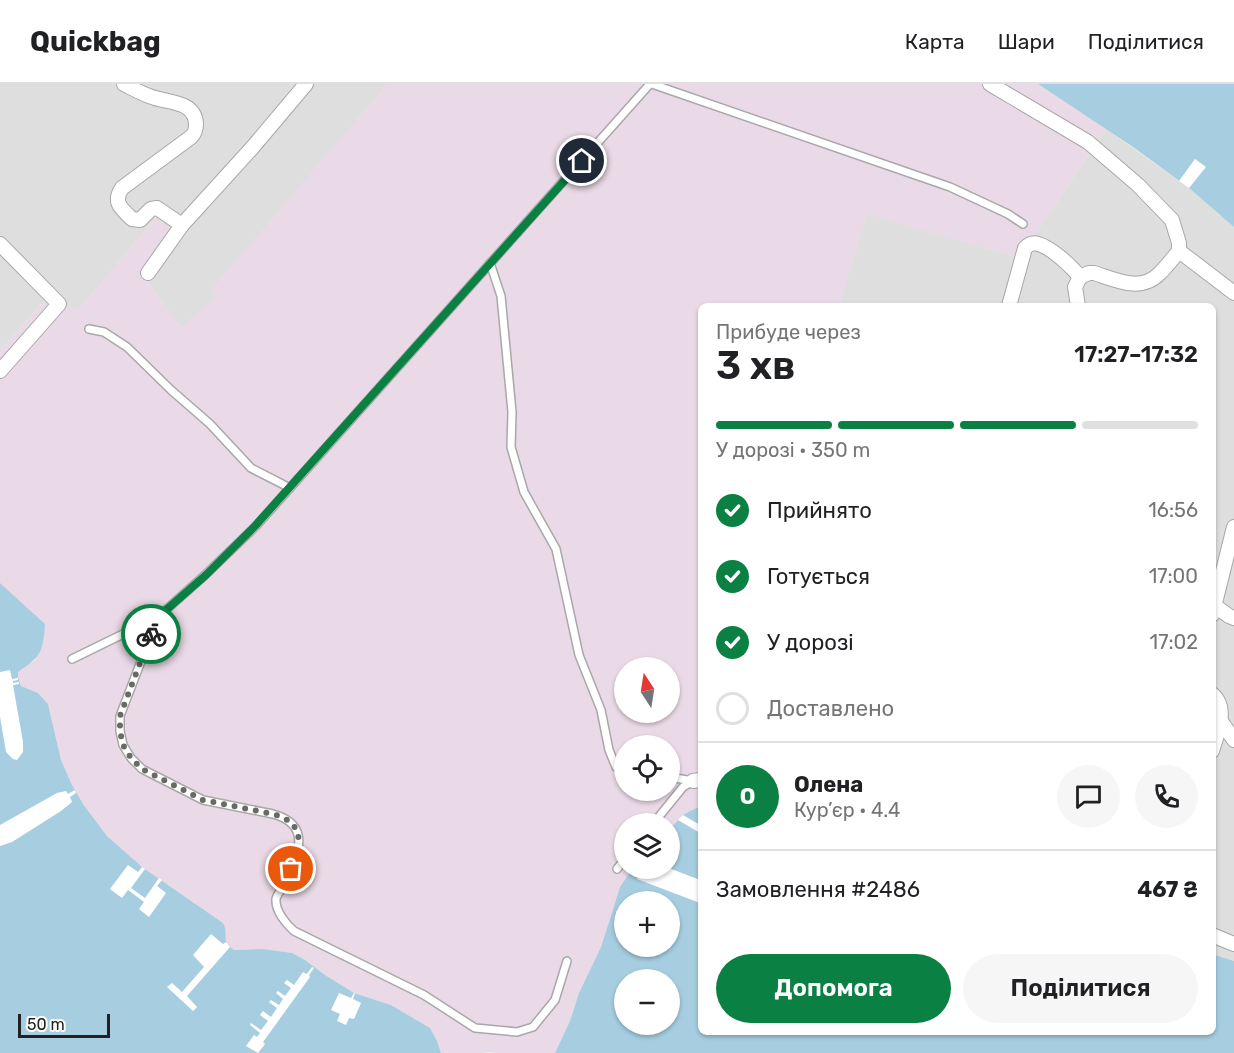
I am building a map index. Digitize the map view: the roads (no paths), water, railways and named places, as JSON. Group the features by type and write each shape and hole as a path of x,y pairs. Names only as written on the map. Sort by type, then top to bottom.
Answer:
{"street":[{"path":"124,84 154,98 181,104 193,113 196,120 196,131 191,137 122,188 118,196 119,206 135,220 140,220 151,209 157,208 182,225"},
{"path":"148,273 182,225 306,84"},
{"path":"990,84 1088,142 1138,185 1172,220 1179,251 1160,274 1142,284 1131,284 1089,273 1080,277 1075,287 1078,303"},
{"path":"1010,303 1025,248 1028,245 1036,243 1044,246 1070,264 1080,277"},
{"path":"0,244 59,304 0,371"},
{"path":"1179,251 1234,293"},
{"path":"1216,598 1234,527"},
{"path":"1216,611 1234,618"},
{"path":"1216,697 1221,713 1216,736"},
{"path":"1220,720 1234,740"},
{"path":"1216,937 1234,944"}],"lane":[{"path":"72,659 158,617 206,575 290,488 651,84 950,186 1008,214 1023,224"},
{"path":"490,263 501,296 512,412 511,447 524,492 556,549 579,655 601,710 609,750 614,762"},
{"path":"89,329 104,332 127,347 210,424 251,468 290,488"},
{"path":"158,617 120,716 123,745 142,769 203,800 273,814 289,821 295,828 300,845 276,900 285,923 294,932 424,995 475,1028 517,1032 532,1027 555,1000 567,960"},
{"path":"680,779 697,781"},
{"path":"662,813 683,787 697,781"}],"water":[{"path":"1038,84 1234,84 1234,227 1189,188 1133,147"},
{"path":"0,583 45,624 40,652 32,662 18,672 18,677 21,686 38,693 48,704 61,760 71,783 83,804 107,836 142,867 223,923 227,943 234,950 263,949 292,953 354,993 391,1005 430,1028 441,1053 0,1053"},
{"path":"698,807 698,1035 1216,1035 1216,955 1234,961 1234,1053 555,1053 570,1021 579,993 601,947 614,906 614,957 680,957 680,891 619,891 625,879 680,879 680,818"}]}
